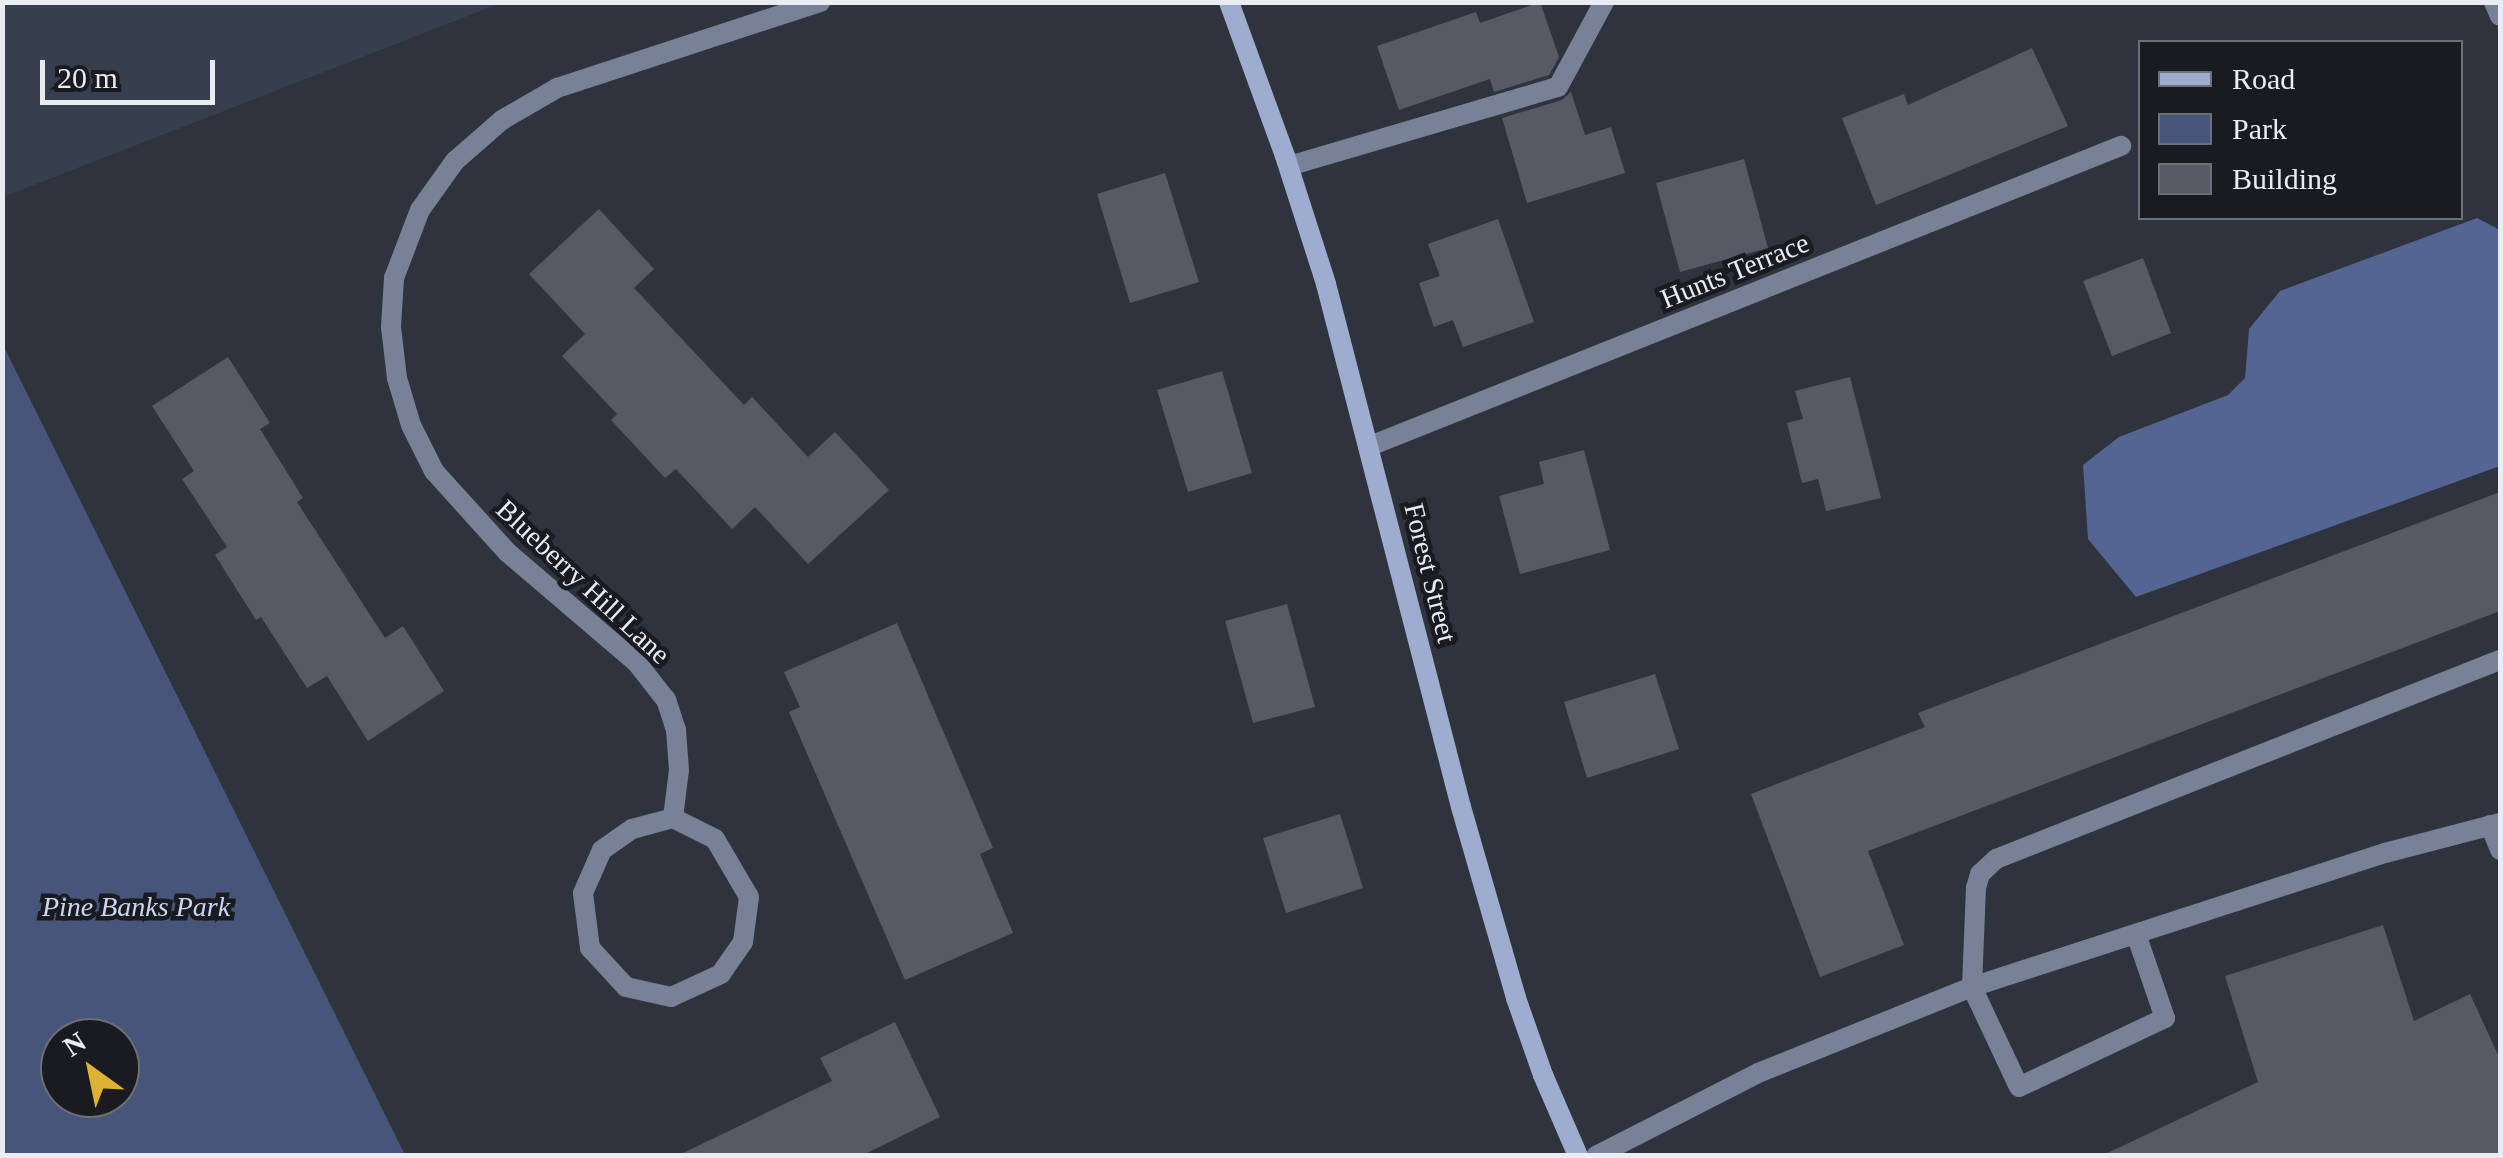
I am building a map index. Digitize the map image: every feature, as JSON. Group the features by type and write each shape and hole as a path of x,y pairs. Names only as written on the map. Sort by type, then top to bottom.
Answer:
{"street":[{"name":"Blueberry Hill Lane","path":"674,818 679,770 676,730 666,700 637,663 508,553 434,471 411,425 397,378 391,326 394,278 420,210 456,162 502,120 557,88 820,2"},
{"name":"Forest Street","path":"1229,2 1289,166 1370,446 1461,807 1505,960 1543,1075 1578,1156"},
{"path":"1289,166 1558,87 1604,2"},
{"path":"2494,2 2500,16"},
{"name":"Hunts Terrace","path":"1370,446 2121,146"},
{"path":"2136,934 2165,1018 2019,1088 1972,988 1976,888 1980,874 1996,859 2500,660"},
{"path":"674,818 714,839 749,897 742,942 721,974 671,997 626,986 590,948 583,893 602,850 632,829 674,818"},
{"path":"1596,1156 1758,1073 1972,988 2386,853 2495,824 2500,850"}],"shaded area":[{"path":"3,2 501,2 501,3 3,197"},
{"path":"2477,218 2500,230 2500,466 2136,597 2088,539 2083,465 2119,437 2228,395 2245,378 2249,329 2280,291"}],"green space":[{"name":"Pine Banks Park","path":"3,345 405,1155 3,1155"}],"building":[{"path":"1540,2 1559,57 1549,75 1494,92 1490,79 1399,110 1377,46 1476,12 1480,23"},
{"path":"2032,48 2068,126 1876,205 1842,118 1904,94 1908,105"},
{"path":"1571,92 1585,135 1611,127 1625,173 1527,203 1502,118 1562,100"},
{"path":"1744,159 1768,248 1680,272 1656,183"},
{"path":"1165,173 1199,282 1130,303 1097,194"},
{"path":"599,209 654,269 634,288 744,405 752,397 808,457 835,432 889,490 808,564 755,507 732,529 676,469 665,478 611,420 617,414 562,356 585,334 529,274"},
{"path":"1498,219 1534,322 1463,347 1453,320 1434,327 1419,283 1440,276 1428,244"},
{"path":"2143,258 2171,333 2112,356 2083,281"},
{"path":"228,357 270,423 260,429 303,498 297,502 385,638 403,626 444,691 368,741 327,676 307,688 261,617 256,620 215,555 227,547 182,479 194,471 152,406"},
{"path":"1222,371 1252,473 1188,492 1157,390"},
{"path":"1850,377 1881,498 1826,511 1818,479 1802,483 1787,423 1803,419 1795,391"},
{"path":"1584,450 1610,550 1520,574 1499,496 1544,484 1539,462"},
{"path":"2500,492 2500,611 1868,851 1904,945 1820,977 1751,794 1925,727 1918,713"},
{"path":"1287,604 1315,707 1253,723 1225,621"},
{"path":"897,623 993,848 980,854 1013,933 905,980 789,712 800,707 784,672"},
{"path":"1655,674 1679,749 1587,778 1564,702"},
{"path":"1340,814 1363,888 1286,913 1263,838"},
{"path":"2383,925 2414,1021 2470,994 2500,1059 2500,1156 2101,1156 2258,1082 2225,976"},
{"path":"895,1022 940,1117 861,1156 677,1156 832,1081 820,1058"}]}
